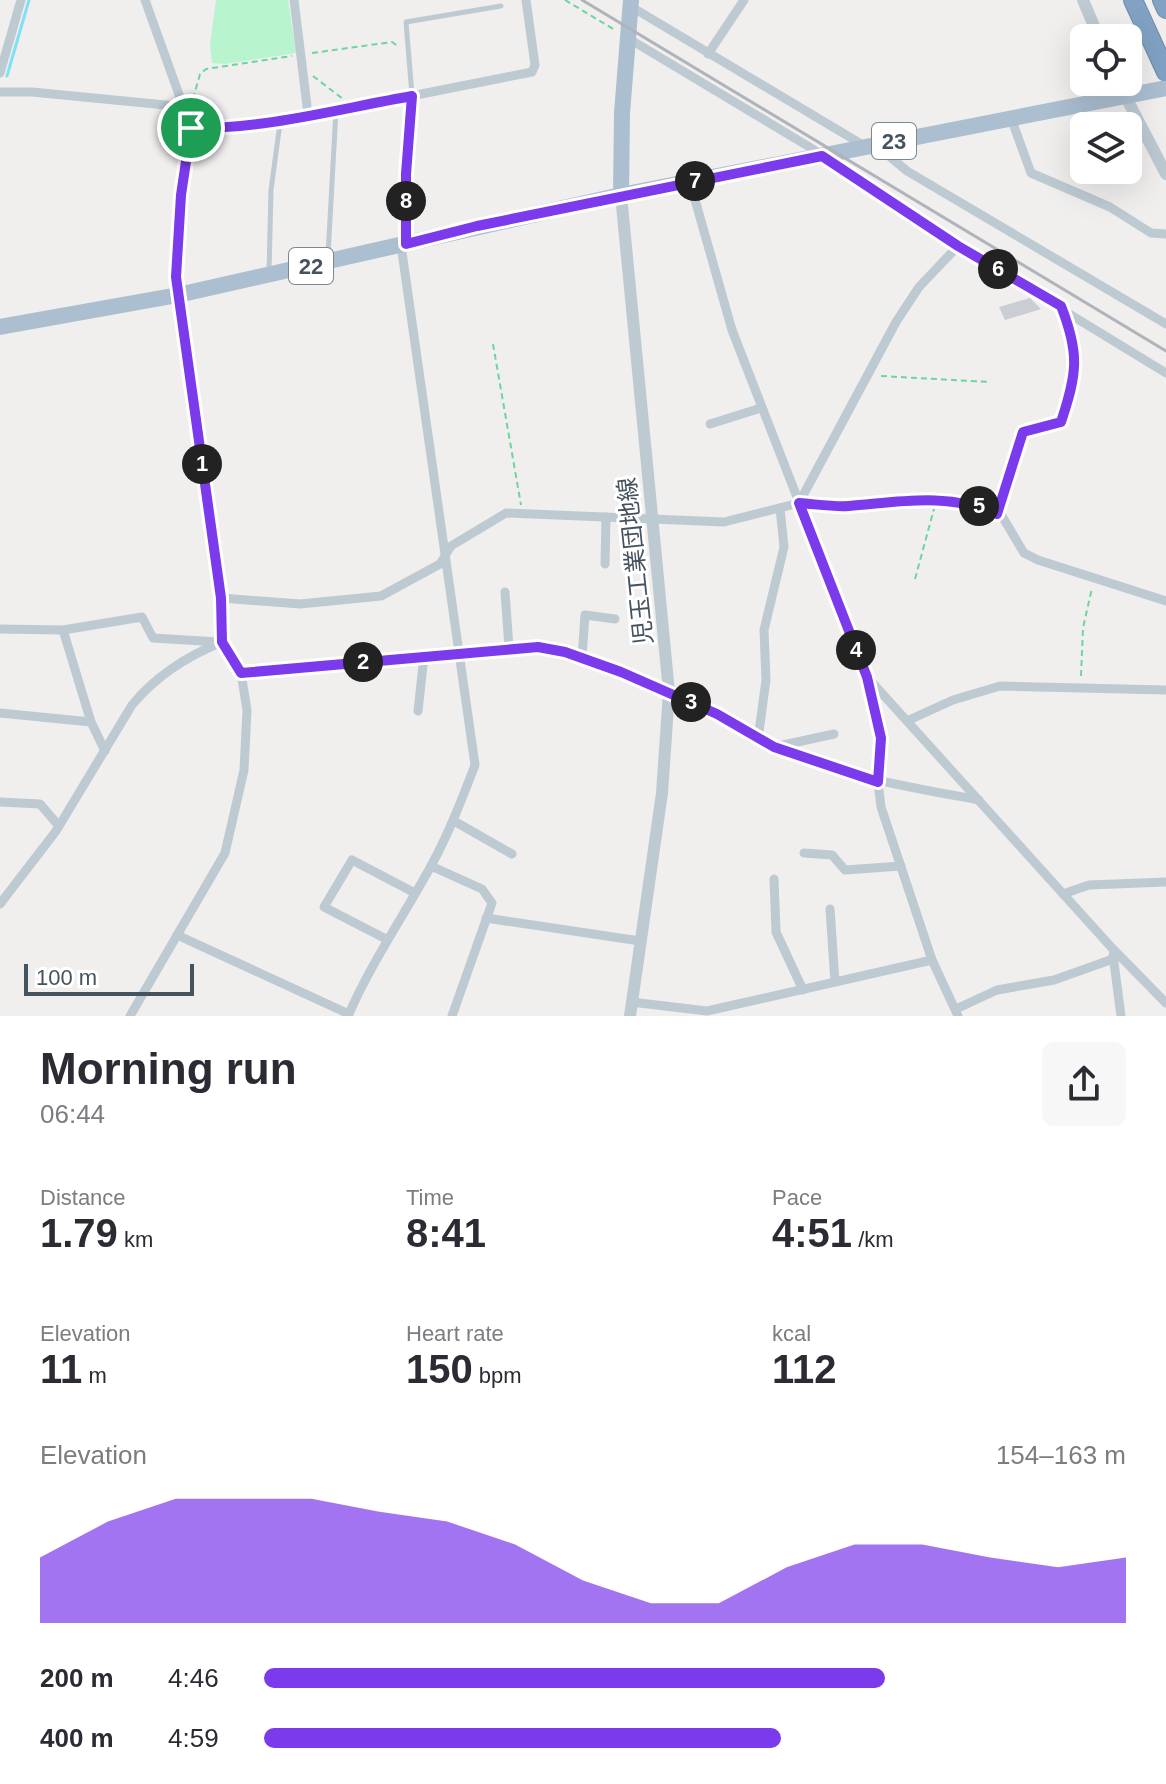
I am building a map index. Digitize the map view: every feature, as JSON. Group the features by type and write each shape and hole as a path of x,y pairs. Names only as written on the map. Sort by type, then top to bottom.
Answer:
{"highway":[{"path":"1133,0 1165,69"},
{"path":"1162,0 1166,9"}],"main road":[{"path":"621,195 627,2"},
{"name":"23","path":"1142,89 1166,88"},
{"name":"23","path":"621,195 1011,118 1094,96"},
{"name":"22","path":"0,327 178,295 621,195"}],"street":[{"path":"0,73 21,0"},
{"path":"130,1016 225,853 244,770 247,710 241,673 222,642 221,598 178,295 176,263 181,195 191,128 185,102 145,0"},
{"path":"294,0 304,54 308,114"},
{"path":"191,128 233,128 280,122 532,72 535,65 526,0"},
{"path":"708,54 744,0"},
{"path":"1083,0 1093,24"},
{"path":"627,2 708,54 871,146 907,171 1166,324"},
{"path":"626,37 822,156 958,246 1061,306 1166,373"},
{"path":"0,92 32,92 176,106 185,102"},
{"path":"177,935 348,1015 386,939 431,866 454,821 475,765 402,253 406,244 406,174 412,96"},
{"path":"1125,96 1166,174"},
{"path":"1011,118 1031,173 1110,207 1151,233 1166,234"},
{"path":"690,182 732,330 867,677 881,738 878,782 881,807 932,960 957,1013 997,990 1054,980 1113,959"},
{"name":"児玉工業団地線","path":"621,195 669,692 666,763 630,1016"},
{"path":"799,503 919,287 958,246"},
{"path":"997,514 1023,432 1061,422 1072,390 1077,358 1061,306"},
{"path":"710,424 761,408"},
{"path":"221,598 300,604 363,600 416,579 440,564 451,546 506,513 724,522 799,503 845,507 921,498 980,506 997,514 1024,553 1166,601"},
{"path":"758,739 766,680 764,630 784,547 780,508"},
{"path":"605,564 606,517"},
{"path":"505,592 509,648"},
{"path":"582,657 585,615 615,619"},
{"path":"0,629 63,630 142,617 153,638 222,642"},
{"path":"63,630 91,722 105,751"},
{"path":"0,904 59,826 132,705 147,687 193,654 222,642"},
{"path":"241,673 538,647 582,657 669,692 717,714 774,747 878,782 979,800"},
{"path":"418,711 424,656"},
{"path":"867,677 1112,948 1166,1003"},
{"path":"909,720 953,700 1000,686 1166,690"},
{"path":"0,713 91,722"},
{"path":"774,747 834,734"},
{"path":"0,802 40,804 59,826"},
{"path":"454,821 512,854"},
{"path":"804,853 832,855 845,870 901,866"},
{"path":"386,939 324,907 352,860 415,893"},
{"path":"431,866 482,889 492,903 452,1016"},
{"path":"774,879 776,932 803,990"},
{"path":"1063,894 1089,885 1166,882"},
{"path":"830,909 835,982"},
{"path":"486,918 640,941"},
{"path":"1112,948 1121,1016"},
{"path":"631,1002 708,1014 932,960"}],"lane":[{"path":"412,96 406,22 501,6"},
{"path":"328,262 336,109"},
{"path":"269,275 271,190 280,122"}],"path":[{"path":"565,0 626,37"},
{"path":"185,102 195,98 200,74 206,69 392,42 399,47 400,58"},
{"path":"309,73 344,100"},
{"path":"493,344 523,514"},
{"path":"868,375 990,382"},
{"path":"915,579 937,500"},
{"path":"1080,688 1083,628 1094,579"}],"green space":[{"path":"216,0 288,0 296,53 225,64 212,63 210,44"}],"building":[{"path":"1030,298 1041,309 1005,320 999,307"}],"waterway":[{"path":"7,76 29,0"}],"railway":[{"path":"582,0 1166,351"}],"route":[{"path":"412,96 406,174 406,244 621,195 822,156 958,246 1061,306 1077,358 1072,390 1061,422 1023,432 997,514 980,506 921,498 845,507 799,503 867,677 881,738 878,782 774,747 717,714 621,672 582,657 538,647 241,673 222,642 221,598 176,277 181,195 191,128 233,128 280,122 308,114 412,96"}]}
